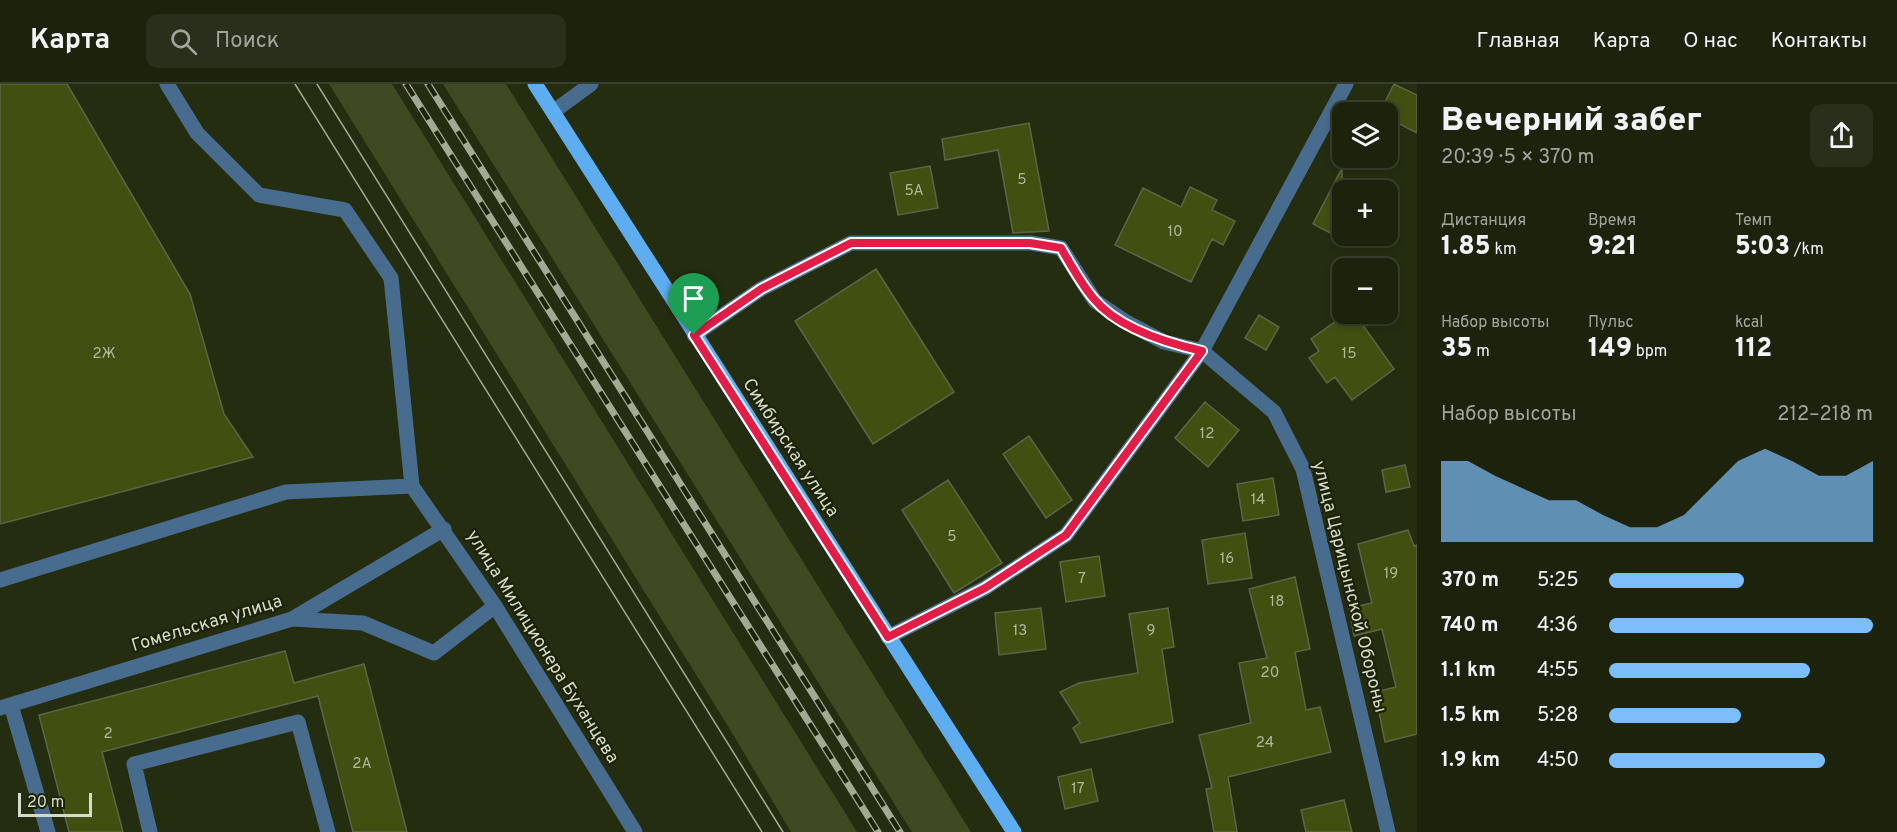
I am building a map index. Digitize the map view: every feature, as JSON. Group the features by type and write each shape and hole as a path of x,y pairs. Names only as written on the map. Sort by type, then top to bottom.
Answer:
{"main road":[{"name":"Симбирская улица","path":"535,84 1014,832"}],"street":[{"path":"0,580 286,492 412,486 391,278 345,210 259,195 197,133 167,84"},
{"path":"554,112 591,84"},
{"path":"888,637 985,588 1066,535 1202,351 1346,84"},
{"path":"694,335 761,289 851,243 1030,243 1061,248 1095,301 1126,322 1164,342 1202,351"},
{"name":"улица Царицынской Обороны","path":"1202,351 1274,412 1303,469 1389,832"},
{"name":"улица Милиционера Буханцева","path":"412,486 444,529 495,606 635,832"},
{"name":"Гомельская улица","path":"6,707 292,620 444,529"},
{"path":"292,620 363,623 434,652 495,606"},
{"path":"6,707 48,832"},
{"path":"150,832 134,764 298,722 328,832"}],"green space":[{"path":"329,84 392,84 857,832 791,832 731,731"},
{"path":"443,84 506,84 971,832 912,832"}],"building":[{"path":"0,84 67,84 190,294 224,414 253,457 0,524"},
{"path":"1394,84 1417,95 1417,133 1398,123 1398,102 1385,102"},
{"path":"1029,123 1049,231 1013,233 998,150 945,160 942,139"},
{"path":"930,166 938,208 898,215 890,173"},
{"path":"1342,168 1342,180 1336,180"},
{"path":"1190,187 1217,200 1212,210 1235,221 1223,245 1212,239 1191,282 1115,245 1143,188 1181,207"},
{"path":"1332,187 1332,234 1313,224"},
{"path":"876,269 954,392 873,444 795,321"},
{"path":"1259,315 1279,327 1266,350 1245,338"},
{"path":"1332,324 1362,324 1394,369 1352,400 1335,377 1327,383 1309,358 1319,351 1311,339"},
{"path":"1205,402 1239,430 1208,467 1175,438"},
{"path":"1029,436 1072,500 1046,518 1003,454"},
{"path":"1405,465 1410,487 1386,492 1382,470"},
{"path":"1273,478 1279,515 1243,521 1237,484"},
{"path":"948,480 1002,563 954,593 902,510"},
{"path":"1408,530 1414,546 1417,545 1417,734 1385,742 1375,692 1396,687 1382,629 1354,636 1349,608 1372,603 1358,544"},
{"path":"1245,533 1252,578 1208,584 1202,540"},
{"path":"1099,556 1105,596 1066,602 1060,562"},
{"path":"1295,577 1310,649 1295,652 1306,710 1320,707 1331,752 1228,777 1237,832 1214,832 1206,789 1212,788 1199,735 1251,723 1239,663 1267,658 1249,589"},
{"path":"1041,608 1046,649 999,655 995,613"},
{"path":"1168,608 1174,647 1162,649 1173,722 1081,743 1073,728 1080,723 1060,692 1079,683 1138,673 1129,614"},
{"path":"285,651 294,683 364,664 407,832 353,832 318,696 102,752 123,832 69,832 39,715"},
{"path":"1091,769 1098,801 1065,809 1058,777"},
{"path":"1344,800 1352,832 1306,832 1301,810"}],"tram line":[{"path":"295,84 762,832"},
{"path":"317,84 783,832"}],"railway":[{"path":"406,84 878,832"},
{"path":"428,84 900,832"}],"route":[{"path":"851,243 1030,243 1061,248 1095,301 1126,322 1164,342 1202,351 1066,535 985,588 888,637 694,335 761,289 851,243"}]}
